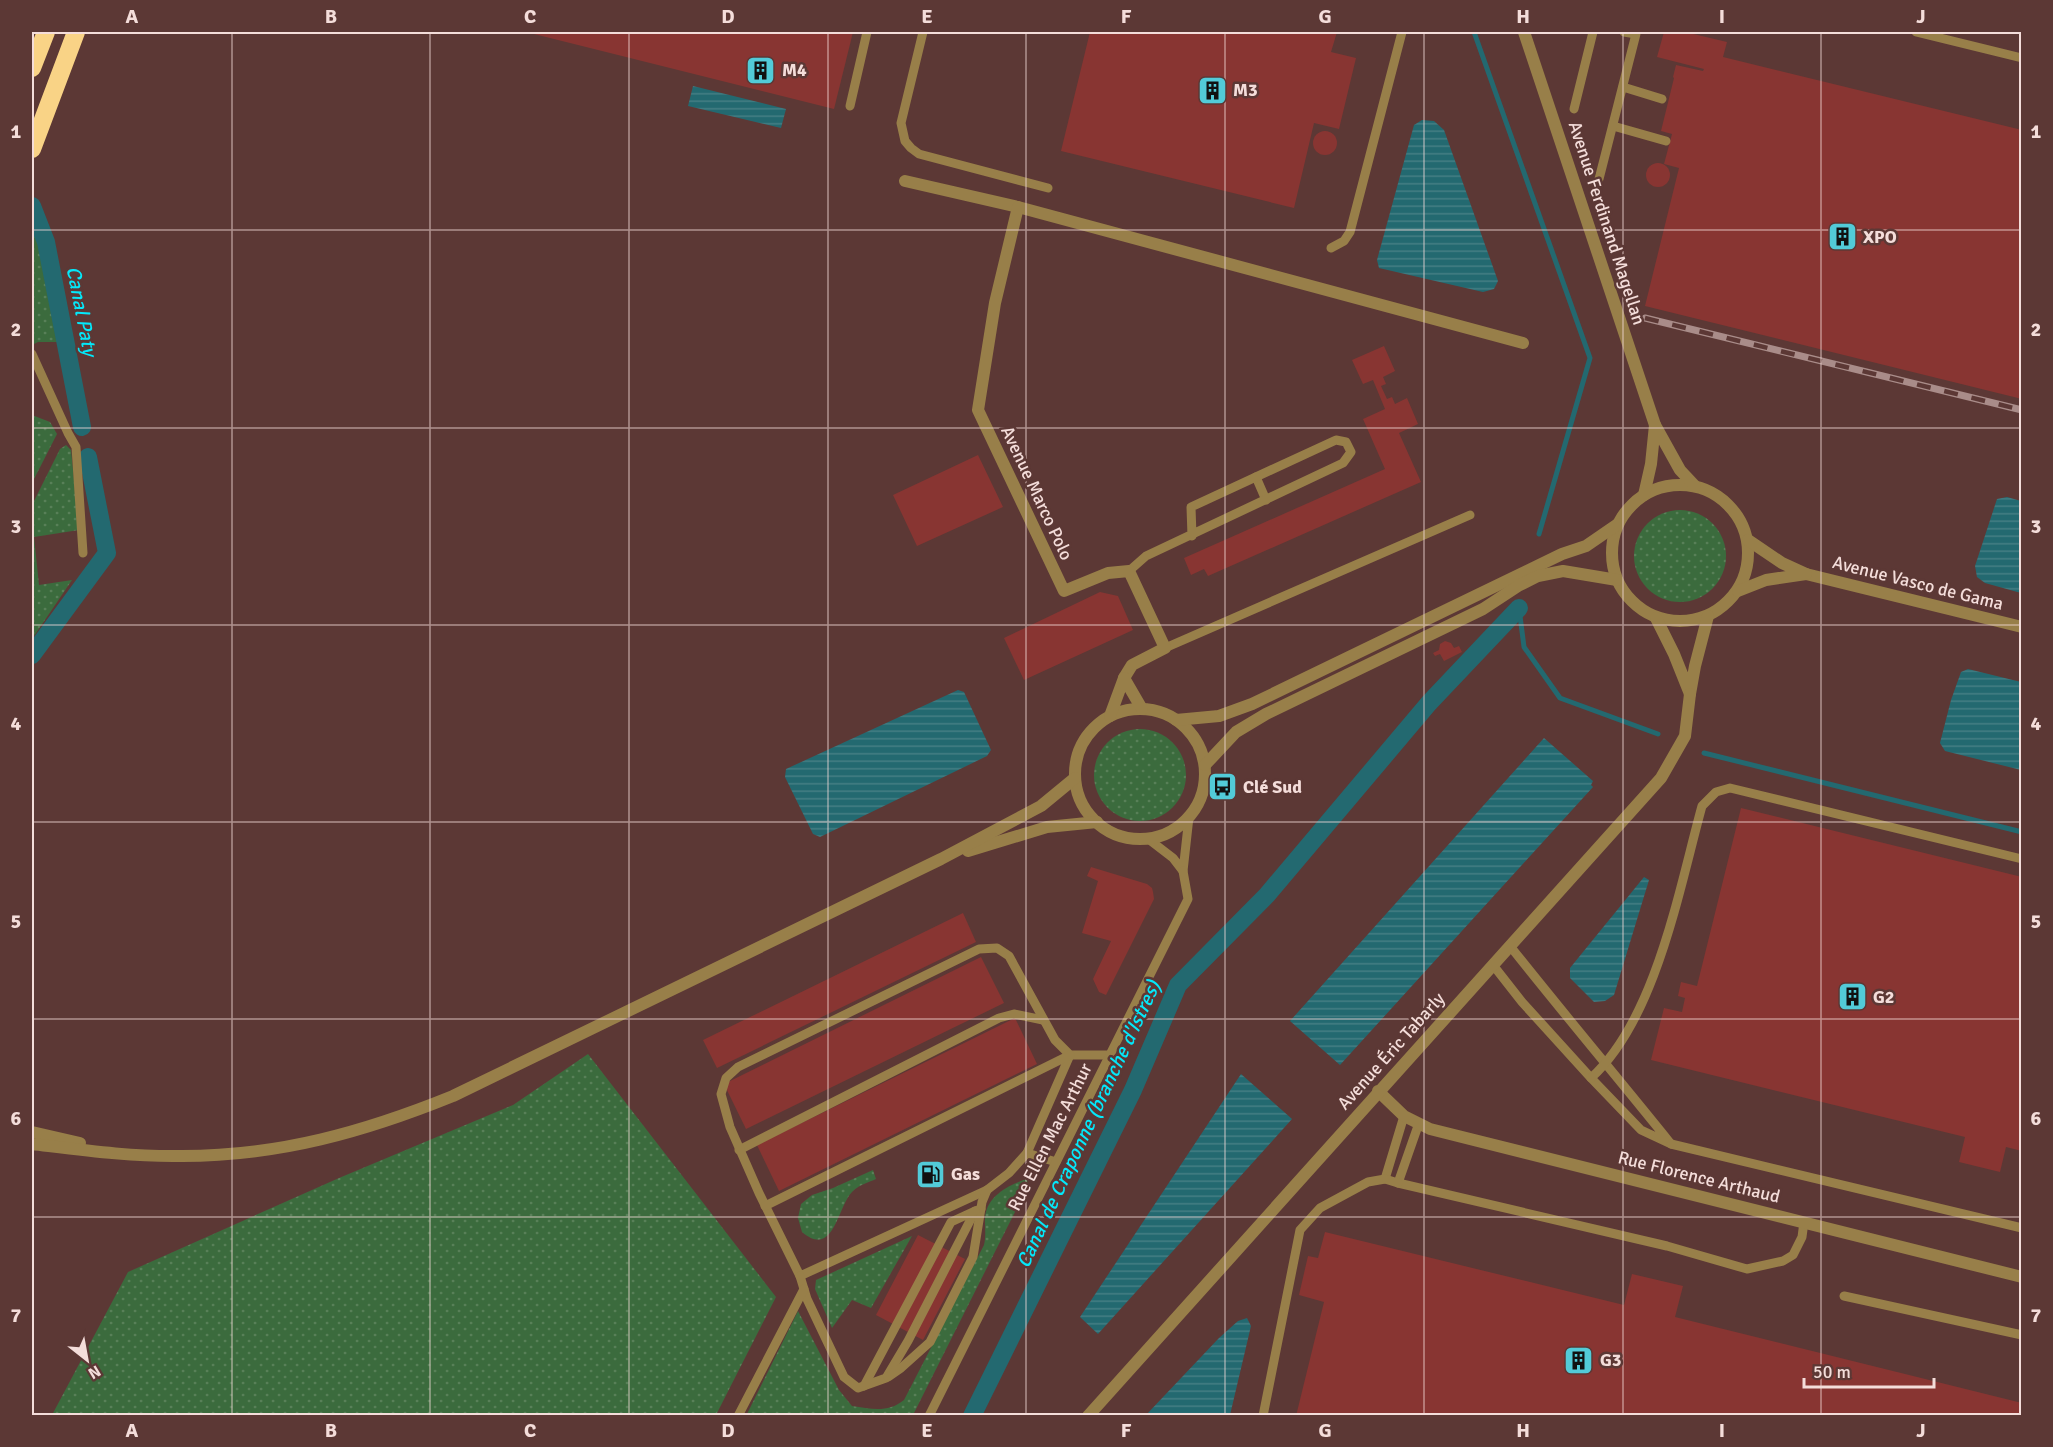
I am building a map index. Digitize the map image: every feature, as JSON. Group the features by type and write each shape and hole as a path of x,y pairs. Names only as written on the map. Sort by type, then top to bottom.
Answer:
{"highway":[{"path":"32,68 46,32"},
{"path":"32,149 76,32"}],"street":[{"name":"Avenue Ferdinand Magellan","path":"1524,32 1655,425 1680,470 1695,486"},
{"path":"905,180 1018,207 1523,343"},
{"name":"Avenue Marco Polo","path":"1018,207 995,303 978,410 1064,591 1108,573 1129,571"},
{"name":"Avenue Ferdinand Magellan","path":"1644,495 1651,464 1655,425"},
{"path":"1677,484 1695,486 1714,493 1730,505 1741,521 1748,540 1749,557 1746,575 1738,591 1725,606 1708,616 1682,621 1656,618 1640,609 1626,596 1617,580 1612,562 1612,542 1618,524 1629,507 1644,495 1677,484"},
{"path":"1176,720 1219,716 1252,704 1562,554 1586,546 1618,524"},
{"path":"1748,540 1782,563 1806,574"},
{"path":"1110,717 1124,678 1132,665 1165,648 1129,571"},
{"path":"1204,765 1236,732 1266,714 1483,609 1538,576 1563,571 1617,580"},
{"path":"1738,591 1766,580 1806,574"},
{"name":"Avenue Vasco de Gama","path":"1806,574 2022,627"},
{"name":"Avenue Éric Tabarly","path":"1088,1416 1661,778 1685,736 1695,666 1708,616"},
{"name":"Avenue Éric Tabarly","path":"1656,618 1690,694"},
{"path":"1124,678 1142,709"},
{"path":"1142,709 1160,712 1176,720 1190,732 1200,747 1204,765 1203,792 1189,817 1177,827 1147,838 1129,838 1112,832 1097,822 1086,810 1075,778 1077,760 1083,742 1095,728 1110,717 1125,711 1142,709"},
{"path":"32,1144 125,1154 183,1156 239,1153 296,1146 399,1118 453,1096 940,859 1041,806 1075,778"},
{"path":"940,859 1047,827 1097,822"},
{"name":"Rue Florence Arthaud","path":"1378,1091 1404,1116 1430,1129 2022,1277"},
{"path":"32,1132 125,1154"}],"lane":[{"path":"850,106 867,32"},
{"path":"923,32 901,123 905,141 919,154 1048,188"},
{"path":"1331,248 1344,241 1350,232 1402,32"},
{"path":"1574,109 1593,32"},
{"path":"1599,179 1636,34 1624,32"},
{"path":"1916,32 2022,58"},
{"path":"1623,87 1662,99"},
{"path":"1613,126 1666,141"},
{"path":"32,354 76,447 83,552"},
{"path":"1129,571 1146,556 1192,536 1343,463 1351,452 1346,442 1336,440 1191,507 1192,536"},
{"path":"1256,477 1266,500"},
{"path":"1165,648 1470,514"},
{"path":"1591,1078 1607,1064 1648,992 1662,953 1702,806 1716,792 1730,788 2022,859"},
{"name":"Rue Ellen Mac Arthur","path":"928,1416 1188,899 1183,871 1189,817"},
{"path":"1147,838 1173,858 1183,871"},
{"path":"1510,946 1540,986 1671,1144"},
{"path":"978,1210 973,1257 930,1342 902,1368 886,1378 858,1388 844,1377 800,1276 739,1150 721,1094 726,1078 738,1066 979,949 997,948 1009,956 1055,1040 1070,1055"},
{"path":"1493,965 1522,1002 1641,1130 1671,1144 2022,1228"},
{"path":"739,1150 999,1018 1014,1014 1043,1020"},
{"path":"765,1206 1070,1055 1110,1055"},
{"path":"800,1276 987,1190 1010,1173 1027,1153 1070,1055"},
{"path":"1385,1179 1404,1116"},
{"path":"1398,1183 1419,1123"},
{"path":"1027,1153 1056,1162"},
{"path":"1263,1416 1300,1230 1320,1208 1368,1182 1385,1179 1667,1246 1748,1269 1783,1261 1793,1255 1802,1237 1804,1222"},
{"path":"886,1378 908,1341 987,1190"},
{"path":"864,1386 951,1222 978,1210"},
{"path":"738,1416 804,1288"},
{"path":"1844,1296 2022,1335"}],"green space":[{"path":"32,214 42,239 60,342 38,342 32,345"},
{"path":"32,415 50,422 57,434 32,483"},
{"path":"66,445 71,450 79,530 34,537 39,585 72,580 32,639 32,505 60,449"},
{"path":"1680,510 1698,513 1713,523 1723,538 1726,556 1723,574 1713,589 1698,599 1680,602 1662,599 1647,589 1637,574 1634,556 1637,538 1647,523 1662,513"},
{"path":"1140,729 1158,732 1173,742 1183,757 1186,775 1183,793 1173,808 1158,818 1140,821 1122,818 1107,808 1097,793 1094,775 1097,757 1107,742 1122,732"},
{"path":"588,1054 776,1297 716,1415 52,1415 128,1272 339,1178 513,1105"},
{"path":"873,1170 876,1179 854,1190 848,1197 828,1235 822,1239 813,1239 802,1232 798,1218 801,1204 812,1195"},
{"path":"1027,1179 1028,1186 913,1415 746,1416 798,1311 839,1390 852,1406 886,1408 904,1400 984,1245 986,1212 989,1205 999,1193"},
{"path":"912,1236 871,1308 852,1300 832,1328 815,1289 816,1280"}],"water":[{"path":"693,86 786,109 781,128 688,106"},
{"path":"1422,120 1434,121 1444,130 1498,281 1494,289 1483,292 1379,268 1377,260 1414,125"},
{"path":"2007,497 2021,501 2021,593 1985,583 1977,577 1975,566 1997,499"},
{"path":"1968,669 2021,682 2021,770 1945,751 1940,743 1961,672"},
{"path":"958,690 964,692 991,750 987,756 820,837 813,834 785,777 786,769"},
{"path":"1544,738 1593,781 1591,785 1593,787 1340,1065 1290,1021"},
{"path":"1644,877 1649,880 1614,995 1605,1001 1594,1002 1570,978 1570,968"},
{"path":"1241,1074 1292,1119 1098,1334 1080,1317"},
{"path":"1247,1318 1251,1326 1230,1415 1146,1415 1219,1338 1238,1321"}],"building":[{"name":"M4","path":"526,32 853,32 834,109"},
{"name":"M3","path":"1090,32 1337,32 1331,52 1356,58 1339,129 1314,123 1294,208 1061,151"},
{"name":"XPO","path":"1664,32 1685,32 1727,42 1723,57 2022,130 2022,399 1645,306 1679,168 1664,164 1672,134 1661,131 1673,77 1676,65 1703,71 1704,69 1657,57"},
{"path":"1325,131 1334,134 1337,143 1334,152 1325,155 1316,152 1313,143 1316,134"},
{"path":"1658,163 1667,166 1670,175 1667,184 1658,187 1649,184 1646,175 1649,166"},
{"path":"1384,346 1395,371 1383,377 1386,384 1381,386 1387,399 1392,397 1395,404 1407,398 1418,424 1399,433 1421,482 1208,576 1204,569 1191,575 1184,558 1385,469 1363,419 1385,409 1373,380 1363,384 1352,360"},
{"path":"978,455 1003,507 917,546 893,495"},
{"path":"1100,592 1118,596 1133,630 1024,680 1004,638"},
{"path":"1445,641 1451,643 1454,648 1459,646 1462,652 1444,661 1440,654 1435,656 1433,653 1439,650 1440,644"},
{"name":"G2","path":"1741,808 2022,877 2022,1151 2006,1147 2000,1172 1959,1162 1965,1137 1651,1060 1664,1008 1682,1012 1685,998 1678,996 1681,982 1697,986"},
{"path":"1091,867 1147,884 1152,888 1154,899 1106,995 1099,992 1093,979 1111,941 1082,933 1098,881 1087,876"},
{"path":"963,913 976,942 717,1068 703,1040"},
{"path":"981,957 1004,1003 746,1129 724,1084"},
{"path":"1015,1018 1037,1064 779,1191 757,1145"},
{"name":"G3","path":"1325,1232 1624,1305 1632,1274 1683,1286 1675,1317 2022,1403 2022,1416 1296,1416 1324,1302 1299,1295 1308,1256 1318,1258"},
{"path":"918,1235 965,1259 923,1340 876,1315"}],"waterway":[{"name":"Canal de Craponne (branche d'Istres)","path":"1474,32 1590,358 1539,534"},
{"name":"Canal Paty","path":"32,206 46,242 82,427"},
{"name":"Canal Paty","path":"32,655 107,553 88,457"},
{"path":"1519,608 1524,647 1560,698 1658,734"},
{"name":"Canal de Craponne (branche d'Istres)","path":"972,1416 1133,1090 1178,985 1267,895 1429,703 1519,608"},
{"path":"1704,753 2022,832"}],"railway":[{"path":"1645,318 2022,410"}],"place":[{"name":"M4","path":"761,70"},
{"name":"M3","path":"1212,90"},
{"name":"XPO","path":"1842,237"},
{"name":"Clé Sud","path":"1222,787"},
{"name":"G2","path":"1852,997"},
{"name":"Gas","path":"930,1174"},
{"name":"G3","path":"1579,1360"}]}
